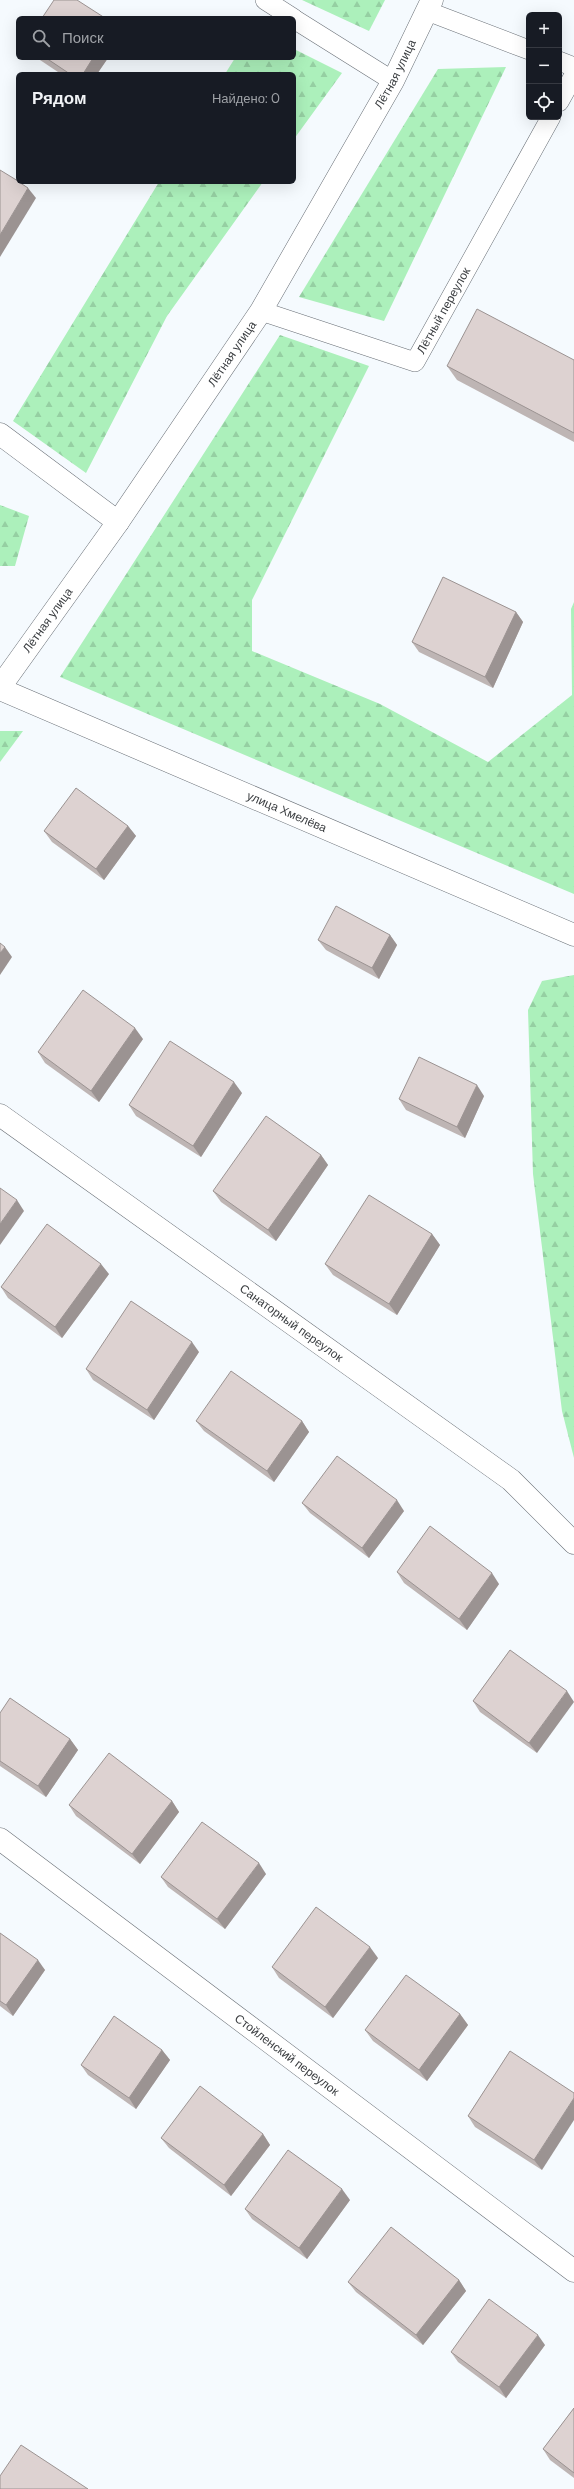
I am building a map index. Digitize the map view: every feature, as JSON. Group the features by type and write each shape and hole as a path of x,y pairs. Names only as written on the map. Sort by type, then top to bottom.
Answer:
{"street":[{"name":"Лётная улица","path":"0,688 118,522 261,311 393,81 429,6"},
{"path":"0,434 118,522"},
{"name":"улица Хмелёва","path":"0,688 574,935"},
{"name":"Санаторный переулок","path":"0,1115 511,1480 574,1543"},
{"name":"Стойленский переулок","path":"0,1839 574,2271"}],"lane":[{"path":"265,0 291,16"},
{"path":"429,6 526,49"},
{"path":"296,19 393,81"},
{"path":"562,62 574,67"},
{"path":"562,97 574,75"},
{"name":"Лётный переулок","path":"261,311 415,362 549,120"}],"green space":[{"path":"302,0 385,0 369,31"},
{"path":"296,50 342,73 296,136 296,72 226,72 234,60 296,60"},
{"path":"506,67 384,321 299,297 438,69"},
{"path":"158,184 262,184 167,316 86,473 13,421"},
{"path":"280,335 369,366 252,600 252,651 380,704 488,762 572,695 571,609 574,602 574,894 60,677"},
{"path":"0,505 29,516 15,566 0,566"},
{"path":"0,731 23,731 0,762"},
{"path":"574,975 574,1458 562,1411 533,1174 528,1010 542,981"}],"building":[{"path":"54,0 77,0 102,16 43,16"},
{"path":"49,60 92,60 84,72 67,72"},
{"path":"0,170 16,180 16,184 22,184 28,188 0,235"},
{"path":"477,309 574,360 574,433 447,366"},
{"path":"443,577 516,612 485,677 412,642"},
{"path":"76,788 128,826 96,869 44,831"},
{"path":"336,906 390,935 372,968 318,940"},
{"path":"0,943 5,947 0,953"},
{"path":"83,990 135,1028 91,1091 38,1052"},
{"path":"170,1041 234,1082 193,1146 129,1105"},
{"path":"419,1057 477,1085 457,1127 399,1099"},
{"path":"266,1116 321,1155 268,1230 213,1191"},
{"path":"0,1188 17,1200 0,1224"},
{"path":"369,1195 432,1234 389,1304 325,1264"},
{"path":"47,1224 101,1264 55,1327 1,1287"},
{"path":"131,1301 192,1342 147,1410 86,1369"},
{"path":"231,1371 302,1421 267,1471 196,1421"},
{"path":"337,1456 397,1500 362,1548 302,1503"},
{"path":"430,1526 492,1573 459,1619 397,1572"},
{"path":"510,1650 567,1691 529,1743 473,1701"},
{"path":"10,1698 70,1739 38,1786 0,1761 0,1713"},
{"path":"109,1753 172,1801 132,1854 69,1805"},
{"path":"202,1822 259,1863 217,1919 161,1877"},
{"path":"316,1907 370,1947 325,2007 272,1967"},
{"path":"0,1933 38,1960 6,2005 0,2001"},
{"path":"406,1975 460,2014 419,2070 365,2030"},
{"path":"114,2016 162,2050 129,2098 81,2065"},
{"path":"510,2051 574,2093 574,2098 534,2160 468,2116"},
{"path":"200,2086 263,2134 224,2185 161,2138"},
{"path":"288,2150 342,2189 299,2248 245,2209"},
{"path":"391,2227 459,2280 416,2335 348,2282"},
{"path":"489,2299 538,2335 499,2387 451,2352"},
{"path":"574,2408 574,2473 543,2449"},
{"path":"21,2445 88,2489 0,2489 0,2476"}]}
